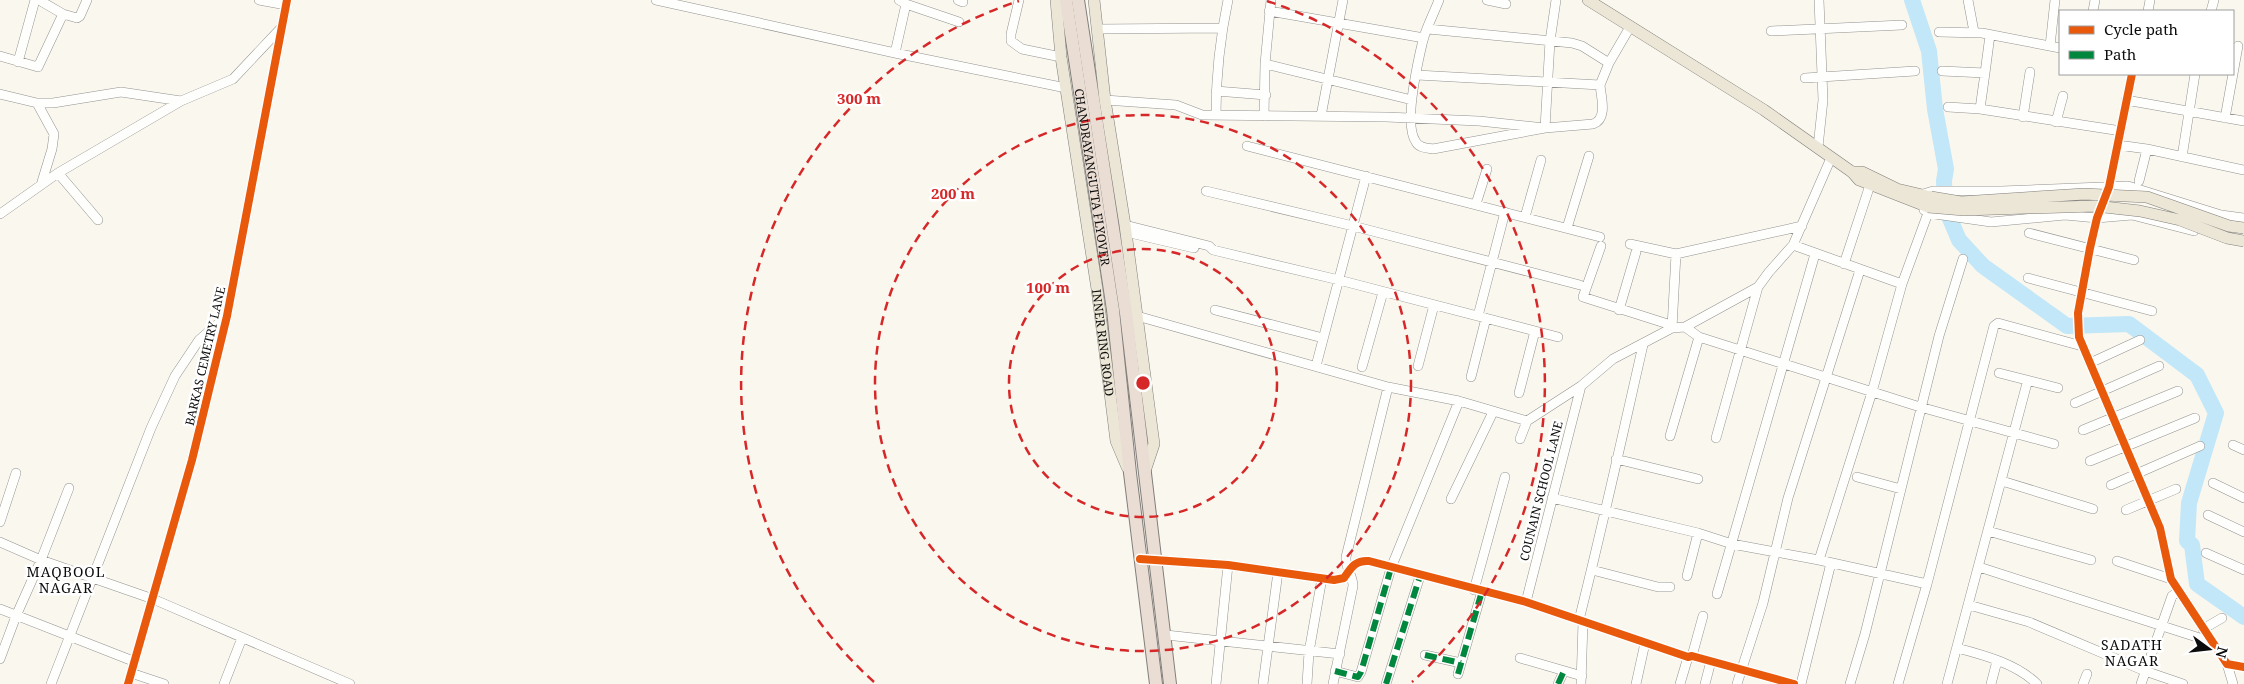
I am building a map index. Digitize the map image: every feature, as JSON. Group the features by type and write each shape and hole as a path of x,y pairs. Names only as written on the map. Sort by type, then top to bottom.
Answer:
{"highway":[{"name":"CHANDRAYANGUTTA FLYOVER","path":"1066,0 1114,310 1130,474"},
{"name":"CHANDRAYANGUTTA FLYOVER","path":"1078,0 1092,102 1114,232 1146,471"},
{"path":"1146,471 1166,634 1170,684"},
{"name":"INNER RING ROAD","path":"1130,474 1156,684"}],"main road":[{"name":"INNER RING ROAD","path":"1056,0 1061,57 1097,289 1116,441 1130,474"},
{"path":"1094,0 1105,100 1125,228 1154,444 1146,471"},
{"path":"1588,0 1764,110 1818,147 1860,180 1870,185 1927,203 1964,210 2095,206 2140,211 2180,220 2227,238 2244,241"},
{"path":"1852,172 1862,172 1927,203 2084,194 2140,197 2229,226 2244,228"}],"street":[{"path":"18,62 35,0"},
{"path":"39,0 63,14 77,18 87,0"},
{"path":"259,0 287,2"},
{"path":"656,0 895,53 1066,88"},
{"path":"1019,0 1011,41 1022,49 1061,57"},
{"path":"1216,114 1216,91 1222,28 1228,0"},
{"path":"1264,116 1271,0"},
{"path":"1321,116 1343,0"},
{"path":"1439,0 1426,33 1412,100 1410,119 1416,143 1433,149 1545,128"},
{"path":"1487,0 1506,4"},
{"path":"1545,128 1550,41 1556,0"},
{"path":"1818,147 1823,100 1819,0"},
{"path":"1968,0 1974,32"},
{"path":"2050,46 2055,0"},
{"name":"BARKAS CEMETRY LANE","path":"128,684 133,661 153,599 192,460 228,316 287,2"},
{"path":"895,53 903,2 959,22"},
{"path":"1269,12 1338,25 1572,43 1582,46 1609,63"},
{"path":"0,56 38,67 63,14"},
{"path":"1771,31 1902,25"},
{"path":"1105,100 1176,105 1184,107 1197,115 1321,116 1479,121 1545,128 1573,127 1598,123 1602,118 1600,85 1609,63 1630,27"},
{"path":"0,214 58,173 181,100 233,79 281,28"},
{"path":"1097,29 1222,28"},
{"path":"1939,32 1974,32 2059,48"},
{"path":"1980,109 1990,35"},
{"path":"2234,68 2238,46"},
{"path":"1266,64 1412,100"},
{"path":"1805,78 1915,71"},
{"path":"1942,71 1985,73"},
{"path":"2023,116 2030,72"},
{"path":"1417,75 1600,85"},
{"path":"2132,75 2109,187 2097,218 2090,248 2078,313 2081,342 2160,528 2171,579 2227,664 2233,684"},
{"path":"2182,157 2195,75"},
{"path":"2225,118 2233,75"},
{"path":"1216,91 1266,94"},
{"path":"0,94 36,103 53,103 122,92 181,100"},
{"path":"2056,122 2063,96"},
{"path":"2126,100 2244,121"},
{"path":"36,103 54,134 52,150 41,185"},
{"path":"1948,107 1980,109 2121,131"},
{"path":"2118,145 2147,148 2244,170"},
{"path":"1247,146 1567,228 1601,242 1582,297 1671,327 1685,327 1758,287"},
{"path":"2139,181 2147,148"},
{"path":"1567,228 1589,156"},
{"path":"1716,438 1758,287 1793,246 1831,158"},
{"path":"1525,217 1541,160"},
{"path":"1476,204 1487,169"},
{"path":"58,173 98,220"},
{"path":"1316,366 1366,176"},
{"path":"1844,264 1870,185"},
{"path":"1927,203 1963,191 2128,186 2221,215 2244,218"},
{"path":"1206,191 1353,226 1580,285"},
{"path":"1927,203 1964,218 1991,222 2065,216 2097,218 2132,215 2177,225 2244,246"},
{"path":"1819,560 1872,392 1927,203"},
{"path":"1471,377 1491,262 1505,212"},
{"path":"2215,238 2221,215"},
{"path":"1630,244 1676,254 1802,226"},
{"path":"1125,228 1209,246 1213,250 1339,280 1558,337"},
{"path":"2029,233 2134,260"},
{"path":"1793,246 1902,284"},
{"path":"1619,310 1636,252"},
{"path":"1671,327 1676,254"},
{"path":"1717,594 1815,254"},
{"path":"1850,684 1865,634 1938,336 1963,259"},
{"path":"1737,684 1763,603 1788,498 1860,270"},
{"path":"2028,278 2152,311"},
{"path":"1362,367 1383,292"},
{"path":"1418,366 1434,305"},
{"path":"1215,310 1323,338"},
{"path":"55,683 70,635 92,578 151,428 175,376 199,340 228,316"},
{"path":"1137,316 1388,387 1459,401 1527,421"},
{"path":"1898,684 1927,584 1996,323 2081,342"},
{"path":"1520,439 1527,421 1581,386 1613,359 1643,345 1671,327"},
{"path":"1685,327 1699,337 1783,363 1826,379 1920,408 1970,419 2054,444"},
{"path":"1519,392 1535,331"},
{"path":"1670,436 1699,337"},
{"path":"2090,363 2140,340"},
{"path":"1520,658 1564,671 1581,680 1581,621 1643,345"},
{"path":"2075,403 2159,366"},
{"path":"1999,373 2058,388"},
{"path":"1947,684 2014,432 2030,381"},
{"name":"COUNAIN SCHOOL LANE","path":"1526,602 1581,386"},
{"path":"1333,684 1353,586 1353,578 1349,571 1346,557 1388,387"},
{"path":"2083,430 2178,391"},
{"path":"1335,672 1358,677 1361,672 1391,568 1459,401"},
{"path":"1451,499 1493,412"},
{"path":"2090,461 2195,418"},
{"path":"2233,445 2244,450"},
{"path":"2111,485 2200,446"},
{"path":"1616,459 1698,479"},
{"path":"0,522 16,473"},
{"path":"1458,674 1505,477"},
{"path":"1857,477 1901,489"},
{"path":"2002,481 2093,509"},
{"path":"2213,483 2244,498"},
{"path":"0,658 69,488"},
{"path":"2126,510 2176,489"},
{"path":"1552,498 1698,533 1732,544 1879,572 1927,584"},
{"path":"2208,515 2244,532"},
{"path":"1988,531 2091,560"},
{"path":"1687,576 1698,533"},
{"path":"0,542 41,560 153,599 350,684"},
{"path":"2206,553 2244,570"},
{"path":"1140,559 1228,565 1341,580 1356,563 1361,561 1526,602 1645,643 1712,661 1772,681 1794,684"},
{"path":"2117,561 2171,579"},
{"path":"1801,684 1831,563"},
{"path":"1216,684 1228,565"},
{"path":"1979,567 2212,642"},
{"path":"1592,570 1658,587 1670,587"},
{"path":"1263,684 1278,572"},
{"path":"1386,684 1420,576"},
{"path":"1307,684 1309,652 1322,578"},
{"path":"2141,684 2172,596 2179,591"},
{"path":"1969,605 2029,622 2145,671 2183,684"},
{"path":"0,609 133,661"},
{"path":"1680,684 1703,616"},
{"path":"2203,629 2222,618"},
{"path":"1166,634 1309,652 1340,654"},
{"path":"224,684 242,638"},
{"path":"1636,684 1645,643"},
{"path":"1957,648 1997,661 2022,672 2037,684"},
{"path":"1425,655 1461,663"},
{"path":"1705,684 1712,661"},
{"path":"1991,684 1997,661"},
{"path":"2227,664 2244,667"},
{"path":"1558,684 1564,671"},
{"path":"131,673 164,684"},
{"path":"2083,684 2087,674"}],"waterway":[{"path":"1912,0 1929,51 1935,109 1946,169 1944,181 1945,207 1959,240 1983,266 2067,326 2129,324 2197,375 2216,413 2189,503 2187,541 2192,545 2197,584 2244,617"}],"marked path":[{"path":"1335,671 1358,677 1361,672 1391,568"},
{"path":"1386,684 1420,576"},
{"path":"1458,674 1482,591"},
{"path":"1425,655 1461,663"},
{"path":"1558,684 1564,671"}],"cycle path":[{"path":"128,684 192,460 227,316 287,0"},
{"path":"2132,75 2109,187 2097,218 2090,248 2078,313 2079,337 2160,528 2171,579 2227,664 2244,667"},
{"path":"1140,559 1228,565 1334,580 1344,578 1357,563 1369,561 1526,602 1688,657 1692,656 1794,684"}],"district":[{"name":"MAQBOOL NAGAR","path":"66,580"},
{"name":"SADATH NAGAR","path":"2132,652"}]}
